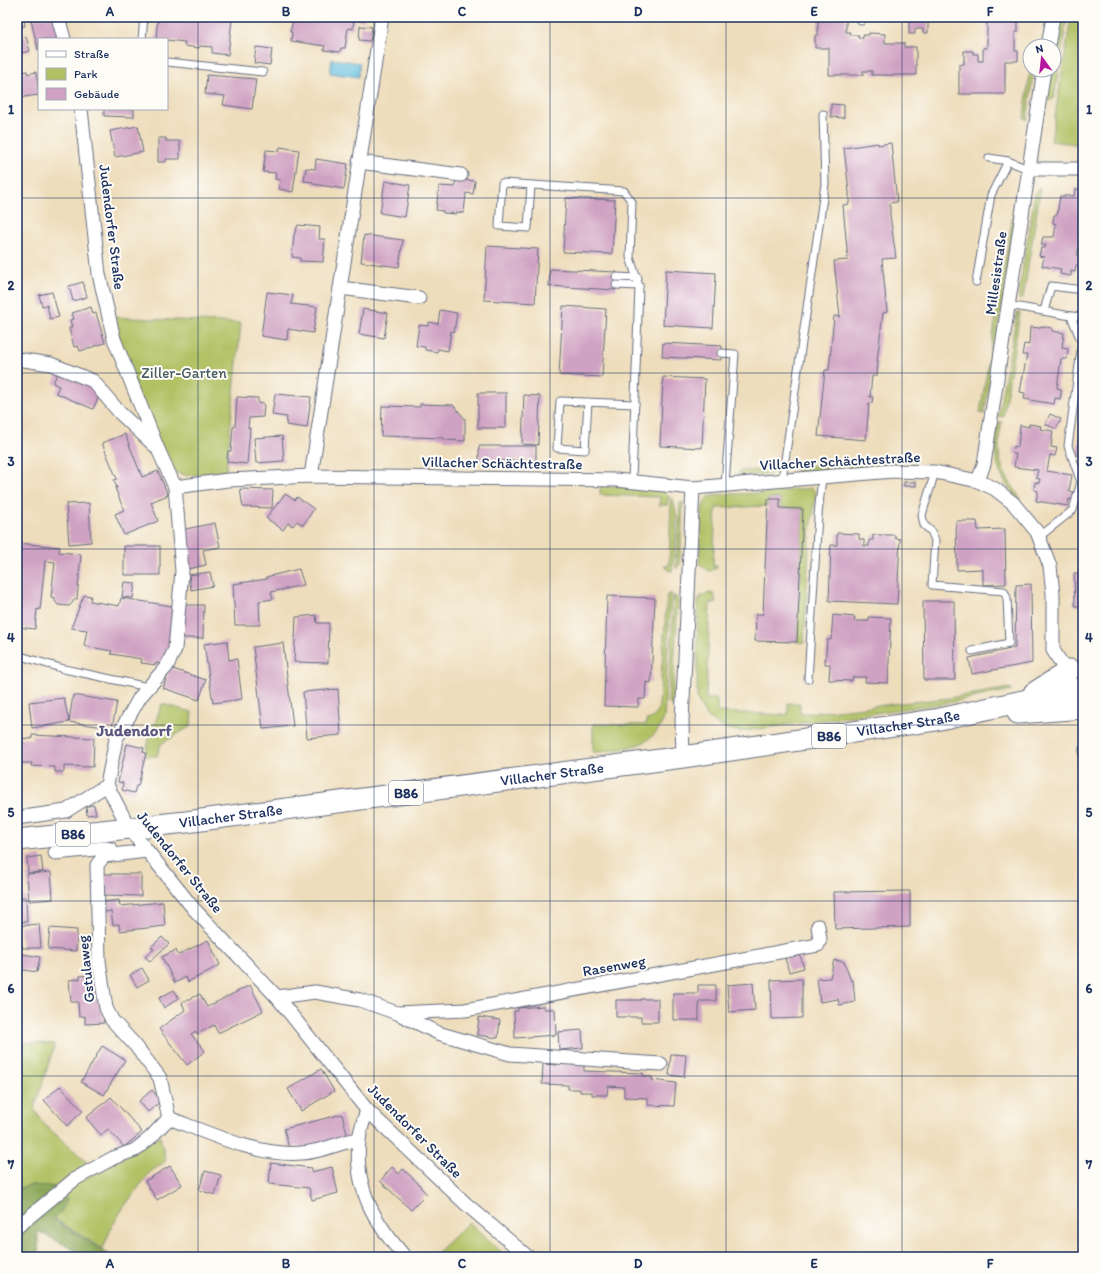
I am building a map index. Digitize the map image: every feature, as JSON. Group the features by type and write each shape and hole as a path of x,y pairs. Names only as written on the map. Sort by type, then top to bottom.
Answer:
{"main road":[{"path":"1009,704 1045,687 1070,670"},
{"name":"Villacher Straße","path":"17,840 186,822 683,757 935,720 1083,688"},
{"path":"935,720 1083,708"}],"street":[{"path":"58,17 64,38"},
{"path":"311,476 382,17"},
{"path":"1049,38 1053,17"},
{"name":"Millesistraße","path":"978,481 984,464 1043,78"},
{"name":"Judendorfer Straße","path":"81,110 98,274 114,339 157,447 175,487 182,571 175,649 167,666 140,697 116,739 107,785 129,828 147,851 193,908 277,997 367,1110 466,1204 528,1257"},
{"path":"359,162 461,175"},
{"path":"1028,169 1083,168"},
{"path":"340,288 419,298"},
{"path":"17,359 50,364 92,381 120,413 157,447"},
{"name":"Villacher Schächtestraße","path":"175,487 228,480 311,476 632,481 693,488 725,484 893,471 935,472 978,481 995,489 1013,503 1037,532 1050,566 1053,594 1054,650 1062,662 1070,670"},
{"path":"683,757 682,721 693,488"},
{"path":"17,818 66,811 107,785"},
{"name":"Gstulaweg","path":"55,853 106,848 111,849 112,855"},
{"name":"Gstulaweg","path":"147,851 104,856 97,865 99,961 106,1008 112,1020 136,1045 160,1078 169,1118"},
{"name":"Rasenweg","path":"397,1013 465,1010 818,945 820,939 818,926"},
{"name":"Rasenweg","path":"277,997 315,992 360,1000 397,1013 438,1033 510,1054 661,1064"},
{"path":"367,1110 359,1139 360,1176 364,1194 381,1225 405,1257"},
{"path":"17,1227 75,1179 114,1158 135,1150 150,1138 169,1118 231,1142 258,1149 289,1153 302,1154 359,1139"}],"lane":[{"path":"142,38 144,17"},
{"path":"168,62 263,72"},
{"path":"782,480 825,184 823,114"},
{"path":"989,158 1008,161 1028,169"},
{"path":"976,282 991,194 1008,161"},
{"path":"531,185 528,228 499,226 502,184 531,185 624,191 632,202 630,257 638,278 639,286 632,481"},
{"path":"616,277 638,278"},
{"path":"616,285 639,286"},
{"path":"1044,311 1052,286 1083,290"},
{"path":"1008,305 1083,317"},
{"path":"1039,537 1073,510 1081,482 1068,446 1082,343 1072,316"},
{"path":"721,353 735,354 725,484"},
{"path":"588,402 585,450 557,448 560,401 588,402 635,404"},
{"path":"935,472 922,515 924,525 931,531 935,540 932,585 1004,591 1007,598 1009,643 972,651"},
{"path":"808,679 818,515 822,477"},
{"path":"17,655 64,668 148,687"}],"green space":[{"path":"1061,17 1067,17 1062,48 1062,38 1058,38"},
{"path":"1071,17 1083,17 1083,145 1051,141"},
{"path":"1029,78 1033,78 1027,120 1024,118"},
{"path":"1057,78 1054,98 1049,101 1047,93 1049,79"},
{"path":"1022,186 984,414 980,413 1017,190 1018,187"},
{"path":"1039,188 1040,192 1023,298 1020,300 1018,297 1035,194"},
{"path":"1017,313 1020,313 1003,417 998,416"},
{"name":"Ziller-Garten","path":"109,317 241,323 226,471 188,476 167,470"},
{"path":"997,422 1002,422 999,437 1000,459 1004,472 1020,500 1004,481 1000,473 995,449"},
{"path":"896,459 897,464 801,471 797,471 793,467"},
{"path":"776,469 770,474 738,476 740,471"},
{"path":"600,485 664,490 665,494 669,496 667,505 659,505 660,497 600,495"},
{"path":"812,488 816,492 809,544 804,643 797,642 803,509 780,508 780,499 768,499 767,506 716,508 713,566 717,566 717,568 709,571 699,564 702,510 708,497 723,494 763,493"},
{"path":"671,498 676,511 676,521 673,564 672,571 670,571 664,566 669,566"},
{"path":"683,502 680,564 676,569 680,503"},
{"path":"671,593 664,718 659,728 644,742 635,746 593,753 593,724 646,725 646,720 654,717 656,713 659,705 667,595"},
{"path":"709,593 714,594 716,603 710,603 706,699 717,699 717,712 788,715 788,703 800,704 800,714 949,698 1010,688 1012,690 947,703 743,731 727,729 720,726 708,717 700,705 697,697 698,601 701,596"},
{"path":"674,595 678,600 672,706 668,703"},
{"path":"162,704 192,712 191,726 161,744 157,756 145,756 150,736"},
{"path":"17,1042 55,1044 34,1109 44,1124 88,1163 55,1187 32,1185 17,1189"},
{"path":"160,1136 166,1161 150,1172 123,1208 111,1228 103,1249 53,1218 61,1212 62,1194 80,1181"},
{"path":"32,1185 55,1187 67,1200 61,1212 53,1219 113,1257 88,1257 38,1231 37,1257 17,1257 17,1189"},
{"path":"469,1222 507,1257 432,1257"}],"water":[{"path":"332,59 360,63 358,77 330,73"}],"building":[{"path":"17,17 24,17 25,26 17,27"},
{"path":"41,17 56,17 62,38 38,38 38,50 31,20"},
{"path":"158,17 213,17 232,19 228,55 212,53 212,47 200,46 199,48 184,46 185,42 168,40 168,38 156,38"},
{"path":"294,17 364,17 364,21 354,19 353,29 348,28 345,48 341,48 340,52 324,50 325,46 291,41 292,32 290,32"},
{"path":"818,17 846,17 846,32 850,32 850,35 859,35 858,38 863,38 863,35 869,35 869,33 885,34 885,43 904,43 904,47 916,47 916,75 872,75 872,71 863,71 863,75 829,75 829,48 815,48 815,35 818,35"},
{"path":"909,17 928,17 928,33 923,33 923,29 915,29 915,34 909,34"},
{"path":"987,17 1018,17 1018,32 1015,32 1015,51 1018,51 1018,61 1005,61 1005,94 959,94 959,65 964,64 964,51 973,51 973,54 978,54 978,61 983,61 983,48 987,48"},
{"path":"360,26 372,27 370,41 359,40"},
{"path":"26,36 30,51 21,53 17,39"},
{"path":"256,47 272,49 270,65 254,63"},
{"path":"27,71 28,74 36,72 38,95 17,98 17,73"},
{"path":"207,75 256,79 252,109 223,105 225,96 205,94"},
{"path":"831,104 844,105 844,118 831,117"},
{"path":"104,110 134,110 134,117 104,116"},
{"path":"138,126 143,152 115,157 110,131"},
{"path":"158,138 166,138 166,141 180,141 180,159 166,159 166,162 158,162"},
{"path":"878,143 878,145 891,143 897,202 890,203 890,215 896,258 882,259 887,312 883,313 877,361 877,376 872,376 870,397 873,397 872,403 869,403 866,440 818,436 825,370 829,370 834,316 840,317 834,261 848,260 843,205 849,204 849,192 844,148"},
{"path":"280,147 299,150 293,192 279,189 280,180 275,179 276,173 263,172 266,150 279,151"},
{"path":"316,159 348,164 344,189 304,181 306,168 315,169"},
{"path":"456,179 475,181 473,194 466,193 464,213 443,213 443,211 436,210 439,186 455,187"},
{"path":"385,181 410,185 405,217 380,213"},
{"path":"1075,189 1082,190 1083,243 1080,242 1077,256 1081,257 1080,265 1076,265 1075,272 1071,271 1071,276 1060,274 1061,269 1042,266 1044,257 1039,256 1041,248 1045,248 1046,245 1041,245 1043,237 1054,237 1056,224 1053,223 1054,215 1057,215 1060,196 1074,196"},
{"path":"566,198 615,200 612,254 563,252"},
{"path":"298,225 320,227 319,239 325,239 323,262 300,261 300,258 292,257 294,235"},
{"path":"364,235 403,240 399,267 361,262"},
{"path":"487,246 538,249 535,303 484,300"},
{"path":"550,269 617,272 616,290 549,286"},
{"path":"666,270 716,273 713,328 663,325"},
{"path":"83,282 87,297 73,301 69,286"},
{"path":"52,292 59,317 50,319 47,305 42,306 39,295"},
{"path":"267,292 293,295 291,304 317,307 313,333 288,329 287,340 261,336"},
{"path":"563,306 606,309 602,377 559,375"},
{"path":"91,307 93,314 96,313 105,343 80,351 78,346 74,347 69,328 72,327 70,320 74,319 72,313"},
{"path":"363,309 388,313 384,338 359,334"},
{"path":"440,310 457,313 454,332 451,331 448,351 438,349 437,352 425,350 425,347 416,346 419,325 428,326 429,322 438,324"},
{"path":"1040,326 1052,328 1052,331 1064,333 1062,348 1068,349 1067,359 1061,359 1057,388 1061,389 1060,399 1055,398 1054,404 1024,399 1025,393 1020,392 1027,355 1022,355 1024,344 1029,345 1030,327 1040,328"},
{"path":"663,343 722,346 721,360 662,357"},
{"path":"58,372 93,388 92,390 100,394 93,409 56,393 59,386 53,383"},
{"path":"663,377 705,379 702,448 660,446"},
{"path":"478,393 506,393 506,428 478,428"},
{"path":"275,394 311,397 307,428 286,425 287,417 272,415"},
{"path":"524,395 540,396 538,445 522,444"},
{"path":"237,397 258,398 258,403 264,404 263,417 249,418 248,428 250,428 247,464 227,462 228,451 231,451 233,427 235,427"},
{"path":"420,404 453,405 465,419 465,441 444,440 444,438 381,436 382,406 420,407"},
{"path":"1050,414 1061,419 1056,429 1045,424"},
{"path":"1083,414 1083,456 1077,455"},
{"path":"1029,424 1041,426 1040,429 1053,431 1051,447 1057,448 1055,456 1050,455 1047,471 1072,475 1069,491 1074,492 1073,500 1069,499 1068,506 1036,501 1038,491 1034,490 1035,482 1039,483 1040,479 1036,478 1038,470 1014,467 1016,454 1013,454 1014,446 1018,447 1020,425 1029,427"},
{"path":"125,434 142,477 158,471 168,495 151,502 158,521 124,535 115,514 124,510 115,488 117,488 114,480 117,479 102,443"},
{"path":"282,436 284,461 256,463 254,438"},
{"path":"479,446 536,446 536,460 479,461"},
{"path":"904,482 916,482 916,486 904,486"},
{"path":"240,489 273,490 272,508 243,507"},
{"path":"285,494 295,500 297,497 314,509 303,525 297,521 293,526 288,523 283,530 266,518"},
{"path":"768,499 780,499 780,508 803,509 797,642 755,641 756,614 763,614"},
{"path":"89,503 91,542 69,544 66,504"},
{"path":"956,521 977,521 978,530 1005,529 1006,584 983,585 983,569 957,570"},
{"path":"215,523 220,547 203,550 206,565 188,569 181,530"},
{"path":"837,533 859,534 859,539 864,540 864,546 869,546 869,540 873,540 873,535 895,535 895,538 900,539 897,604 829,601 831,545 837,545"},
{"path":"17,543 60,547 59,552 81,554 77,599 74,599 69,606 58,605 55,598 51,597 55,562 45,561 40,610 37,609 35,629 17,627"},
{"path":"124,546 160,546 160,575 124,575"},
{"path":"299,569 304,585 271,592 273,599 259,601 260,625 235,625 233,584 267,579 266,577"},
{"path":"210,572 213,586 191,590 189,575"},
{"path":"1074,573 1083,573 1083,606 1075,606"},
{"path":"124,582 135,583 133,598 122,597"},
{"path":"1031,584 1032,663 972,674 969,658 1015,648 1016,585"},
{"path":"84,595 91,596 90,601 119,606 121,598 172,606 171,614 174,615 166,664 156,663 156,665 141,663 142,659 111,654 112,651 84,646 87,630 71,628"},
{"path":"607,596 655,598 651,683 646,682 645,699 639,699 638,707 604,706"},
{"path":"923,601 954,601 955,680 924,680"},
{"path":"183,605 204,605 203,638 183,638"},
{"path":"316,615 317,623 329,623 328,663 294,662 296,617"},
{"path":"833,615 855,617 854,621 869,621 869,617 891,618 888,683 865,682 866,677 853,677 852,681 829,680 830,664 825,664 827,640 831,640"},
{"path":"227,641 229,660 237,659 242,699 213,703 204,644"},
{"path":"283,643 293,726 263,729 253,647"},
{"path":"170,668 206,680 199,700 163,688"},
{"path":"338,689 341,735 307,738 303,692"},
{"path":"73,695 117,702 112,728 69,722"},
{"path":"64,698 69,722 32,728 29,702"},
{"path":"32,735 94,738 93,767 64,766 64,772 55,772 55,767 31,766 32,763 17,763 18,738 32,739"},
{"path":"127,744 144,748 143,752 146,753 138,786 136,786 134,793 122,790 123,783 118,782"},
{"path":"1079,747 1083,747 1083,776 1079,776"},
{"path":"94,805 96,814 87,815 86,806"},
{"path":"41,856 43,872 28,873 27,858"},
{"path":"51,872 53,899 29,901 27,874"},
{"path":"103,874 141,874 141,896 103,895"},
{"path":"910,891 910,927 835,929 834,892"},
{"path":"17,897 26,897 27,922 17,922"},
{"path":"119,900 120,906 163,902 165,926 120,931 119,924 113,925 111,911 103,912 101,902"},
{"path":"39,924 41,948 22,948 20,926"},
{"path":"50,928 77,930 76,951 48,949"},
{"path":"162,937 169,944 150,961 145,957 154,949 151,947"},
{"path":"208,940 220,965 188,982 186,977 175,983 162,957 176,950 178,955"},
{"path":"17,953 40,957 37,972 17,969"},
{"path":"800,955 804,968 789,972 785,958"},
{"path":"834,960 844,962 851,981 853,980 855,1002 839,1005 838,999 820,1002 817,979 830,978"},
{"path":"142,968 149,980 137,987 130,975"},
{"path":"99,974 104,1023 85,1024 85,1016 79,1017 78,1002 71,1002 69,980 80,979 80,976"},
{"path":"802,979 802,1018 772,1019 771,980"},
{"path":"753,983 755,1010 729,1012 727,985"},
{"path":"250,985 263,1011 218,1033 214,1025 197,1034 196,1031 191,1034 205,1051 187,1065 159,1029 185,1010 182,1003 200,994 207,1007"},
{"path":"698,985 716,985 716,1001 699,1001 699,1020 673,1020 673,993 698,993"},
{"path":"174,990 179,998 164,1008 159,998"},
{"path":"658,999 658,1022 641,1022 641,1017 616,1017 616,1000"},
{"path":"544,1006 544,1009 555,1009 556,1035 515,1038 514,1011 518,1011 518,1008"},
{"path":"479,1017 500,1020 498,1038 477,1035"},
{"path":"582,1030 583,1048 559,1050 558,1032"},
{"path":"102,1046 125,1060 104,1095 81,1082"},
{"path":"671,1054 686,1055 684,1077 669,1075"},
{"path":"558,1063 584,1066 584,1071 643,1073 643,1076 652,1077 652,1080 676,1083 674,1106 648,1105 648,1098 624,1097 624,1087 608,1086 607,1095 592,1095 592,1092 580,1092 580,1089 568,1089 568,1085 542,1084 543,1064 557,1065"},
{"path":"321,1069 334,1091 301,1111 288,1089"},
{"path":"60,1086 83,1111 67,1126 44,1100"},
{"path":"152,1090 161,1101 148,1112 139,1101"},
{"path":"111,1097 142,1132 124,1147 108,1129 101,1135 86,1118"},
{"path":"342,1114 348,1138 301,1150 300,1146 289,1148 284,1129"},
{"path":"271,1163 312,1168 311,1172 332,1167 338,1193 312,1200 309,1188 269,1184"},
{"path":"170,1166 182,1185 157,1200 145,1181"},
{"path":"392,1167 399,1174 403,1169 421,1186 420,1187 427,1194 411,1210 380,1181"},
{"path":"205,1171 221,1175 215,1195 199,1190"}],"district":[{"name":"Judendorf","path":"134,730"}]}
